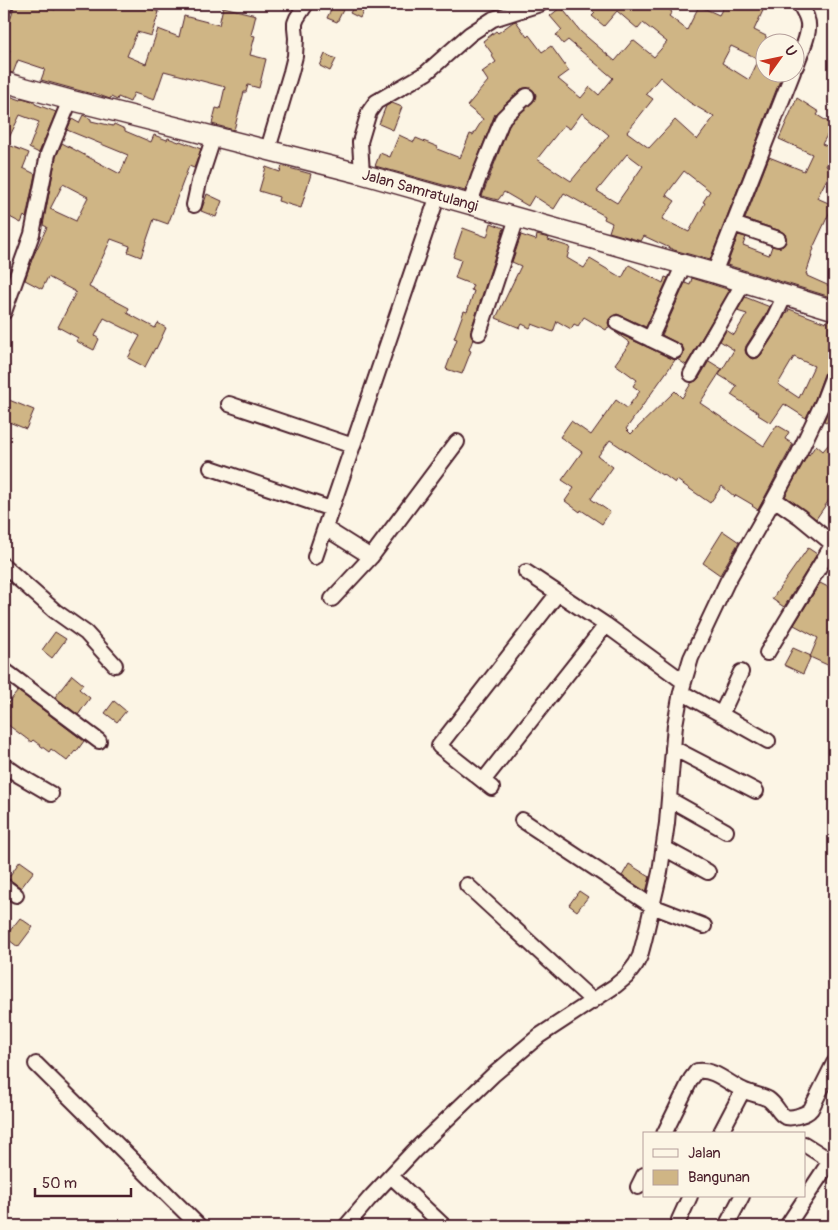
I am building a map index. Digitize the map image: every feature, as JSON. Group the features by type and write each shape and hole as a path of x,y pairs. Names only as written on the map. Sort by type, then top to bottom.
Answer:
{"main road":[{"name":"Jalan Samratulangi","path":"4,82 438,194 684,264 834,310"}],"street":[{"path":"268,149 295,56 295,23 306,4"},
{"path":"362,174 360,142 369,112 376,102 426,73 470,34 493,19 540,4"},
{"path":"800,4 808,25 806,40"},
{"path":"714,273 789,82"},
{"path":"470,203 503,118 527,96"},
{"path":"4,312 32,234 48,154 70,100"},
{"path":"194,206 199,182 214,136"},
{"path":"315,556 438,194"},
{"path":"479,333 517,218"},
{"path":"733,224 778,239"},
{"path":"650,339 684,264"},
{"path":"691,374 744,282"},
{"path":"754,350 772,322 785,295"},
{"path":"617,323 675,350"},
{"path":"346,1226 390,1176 518,1052 615,986 627,976 636,964 644,941 664,848 675,725 682,687 691,658 723,590 774,500 823,402 834,373"},
{"path":"229,404 353,446"},
{"path":"332,599 371,557 458,442"},
{"path":"211,468 331,509"},
{"path":"767,653 834,545 800,517 774,500"},
{"path":"324,528 371,557"},
{"path":"4,566 55,611 86,632 115,665"},
{"path":"526,572 606,625 682,687 722,715 768,741"},
{"path":"558,593 438,746 488,785 606,625"},
{"path":"4,670 99,741"},
{"path":"722,715 740,672"},
{"path":"673,748 756,791"},
{"path":"4,765 51,794"},
{"path":"669,799 726,831"},
{"path":"522,820 652,906 704,926"},
{"path":"664,848 708,872"},
{"path":"467,885 593,1001"},
{"path":"4,886 16,895"},
{"path":"665,1132 691,1079 697,1071 702,1070 711,1073 743,1090 766,1098 786,1118 792,1118 812,1109 834,1062"},
{"path":"36,1064 199,1226"},
{"path":"721,1132 743,1090"},
{"path":"787,1226 832,1162 806,1145"},
{"path":"390,1176 444,1226"},
{"path":"679,1220 689,1198"},
{"path":"726,1226 741,1198"}],"building":[{"path":"15,4 36,4 55,10 58,4 148,4 147,8 159,12 151,36 137,32 127,56 146,64 158,29 179,37 184,16 219,25 223,7 256,15 251,35 255,36 250,55 266,59 259,88 248,85 246,92 244,92 234,130 212,124 216,108 220,109 225,87 164,71 154,100 134,93 130,102 118,97 117,100 111,97 110,99 41,80 45,69 18,60 13,73 4,71 10,50 4,47 4,31 6,32"},
{"path":"355,4 365,7 360,18 350,13"},
{"path":"598,4 662,4 672,12 669,16 687,30 699,6 719,15 725,4 766,4 754,30 758,32 756,32 756,58 731,46 722,63 749,80 756,65 756,82 779,82 710,260 674,250 644,236 641,241 609,232 612,223 604,219 605,216 564,193 554,209 534,196 528,206 504,192 498,200 482,196 510,123 535,99 534,91 529,88 521,89 495,114 465,191 375,166 380,153 390,157 399,135 414,142 416,138 460,158 470,134 473,135 483,119 467,106 488,81 482,72 496,62 483,41 513,22 516,21 527,37 529,35 542,52 551,46 569,71 558,79 581,98 590,87 599,95 613,78 568,40 563,44 556,35 562,30 550,16 561,7 581,32 615,61 633,40 654,57 667,42 643,23 638,29 617,11 604,26 592,16 595,13 592,11","holes":["660,77 689,102 714,117 697,140 675,120 649,148 627,132 653,99 646,94","582,113 609,135 571,181 537,159 564,125 570,129","627,154 643,166 617,203 597,191","684,171 710,191 689,232 662,219 675,201 666,195"]},
{"path":"333,5 343,10 337,22 327,18"},
{"path":"325,54 336,59 330,71 320,66"},
{"path":"4,94 21,100 22,98 32,101 56,112 39,153 29,148 39,122 20,115 6,144 29,153 23,168 35,174 26,218 24,216 21,223 4,214"},
{"path":"797,98 819,112 817,115 833,125 822,144 834,149 826,166 832,169 817,198 833,205 813,248 806,274 834,288 834,298 727,265 738,235 746,237 743,245 769,255 772,246 780,247 786,242 785,234 781,231 745,219 769,157 804,171 812,154 779,139"},
{"path":"392,103 402,107 393,130 379,124 386,106"},
{"path":"83,115 91,119 91,121 113,126 114,124 151,142 154,135 167,140 168,138 180,141 201,149 194,168 189,166 168,224 154,219 141,257 128,252 130,246 111,239 89,287 129,308 127,313 155,328 158,323 166,328 145,367 128,358 140,336 104,318 95,336 99,339 94,350 76,341 78,338 58,327 76,292 48,277 42,289 25,280 32,259 47,227 43,225 56,157 62,143 120,174 128,155 67,130 72,119 79,123","holes":["63,184 88,197 76,221 50,209"]},
{"path":"282,166 311,174 301,208 278,201 279,197 259,191 266,167 280,172"},
{"path":"207,194 222,201 216,217 201,211"},
{"path":"491,223 504,228 471,330 473,339 469,350 471,351 462,374 446,369 457,339 454,338 464,311 467,312 474,291 471,290 473,285 455,278 461,260 453,257 463,228 487,237"},
{"path":"521,235 536,240 537,235 570,247 567,258 584,268 590,259 622,278 629,265 663,283 665,277 668,278 646,327 617,314 609,319 610,328 608,327 606,330 584,317 578,326 574,324 571,329 557,321 553,332 532,324 530,328 522,324 520,328 496,318 521,266 512,262"},
{"path":"692,278 730,290 686,365 677,359 683,354 682,346 662,335 685,283 690,285"},
{"path":"745,297 770,307 746,346 746,354 753,359 761,355 789,309 826,323 827,320 834,321 834,364 826,369 806,418 784,404 771,423 731,395 737,386 719,375 734,350 720,341 726,330 734,335 747,314 737,311","holes":["794,357 814,366 799,398 778,384"]},
{"path":"615,332 675,360 626,429 631,434 675,391 682,398 692,382 699,378 709,361 722,369 700,403 764,446 777,425 789,432 785,439 793,444 758,510 736,495 735,497 722,486 710,503 677,480 675,483 662,475 610,440 598,456 613,467 591,499 610,512 602,524 565,501 574,488 562,480 582,452 560,437 571,421 591,435 616,400 627,408 640,391 633,386 637,380 615,364 630,343"},
{"path":"834,397 834,426 824,421"},
{"path":"9,400 34,410 26,429 4,420"},
{"path":"834,438 834,493 816,519 785,496 808,454 816,445 823,451"},
{"path":"723,531 739,542 720,575 703,563"},
{"path":"808,548 817,554 784,607 772,599"},
{"path":"820,583 834,590 834,668 810,657 818,638 794,625"},
{"path":"55,632 66,639 52,658 42,650"},
{"path":"793,648 811,656 803,674 784,665"},
{"path":"72,675 83,684 79,689 90,698 78,715 55,697"},
{"path":"18,691 84,741 67,761 51,749 49,752 33,740 31,742 4,722 9,717 4,713 4,708"},
{"path":"114,701 126,711 117,722 105,713"},
{"path":"20,861 34,871 21,888 8,878"},
{"path":"629,864 650,877 646,892 622,876"},
{"path":"579,891 588,897 577,911 569,905"},
{"path":"20,918 33,927 18,947 5,937"}]}
